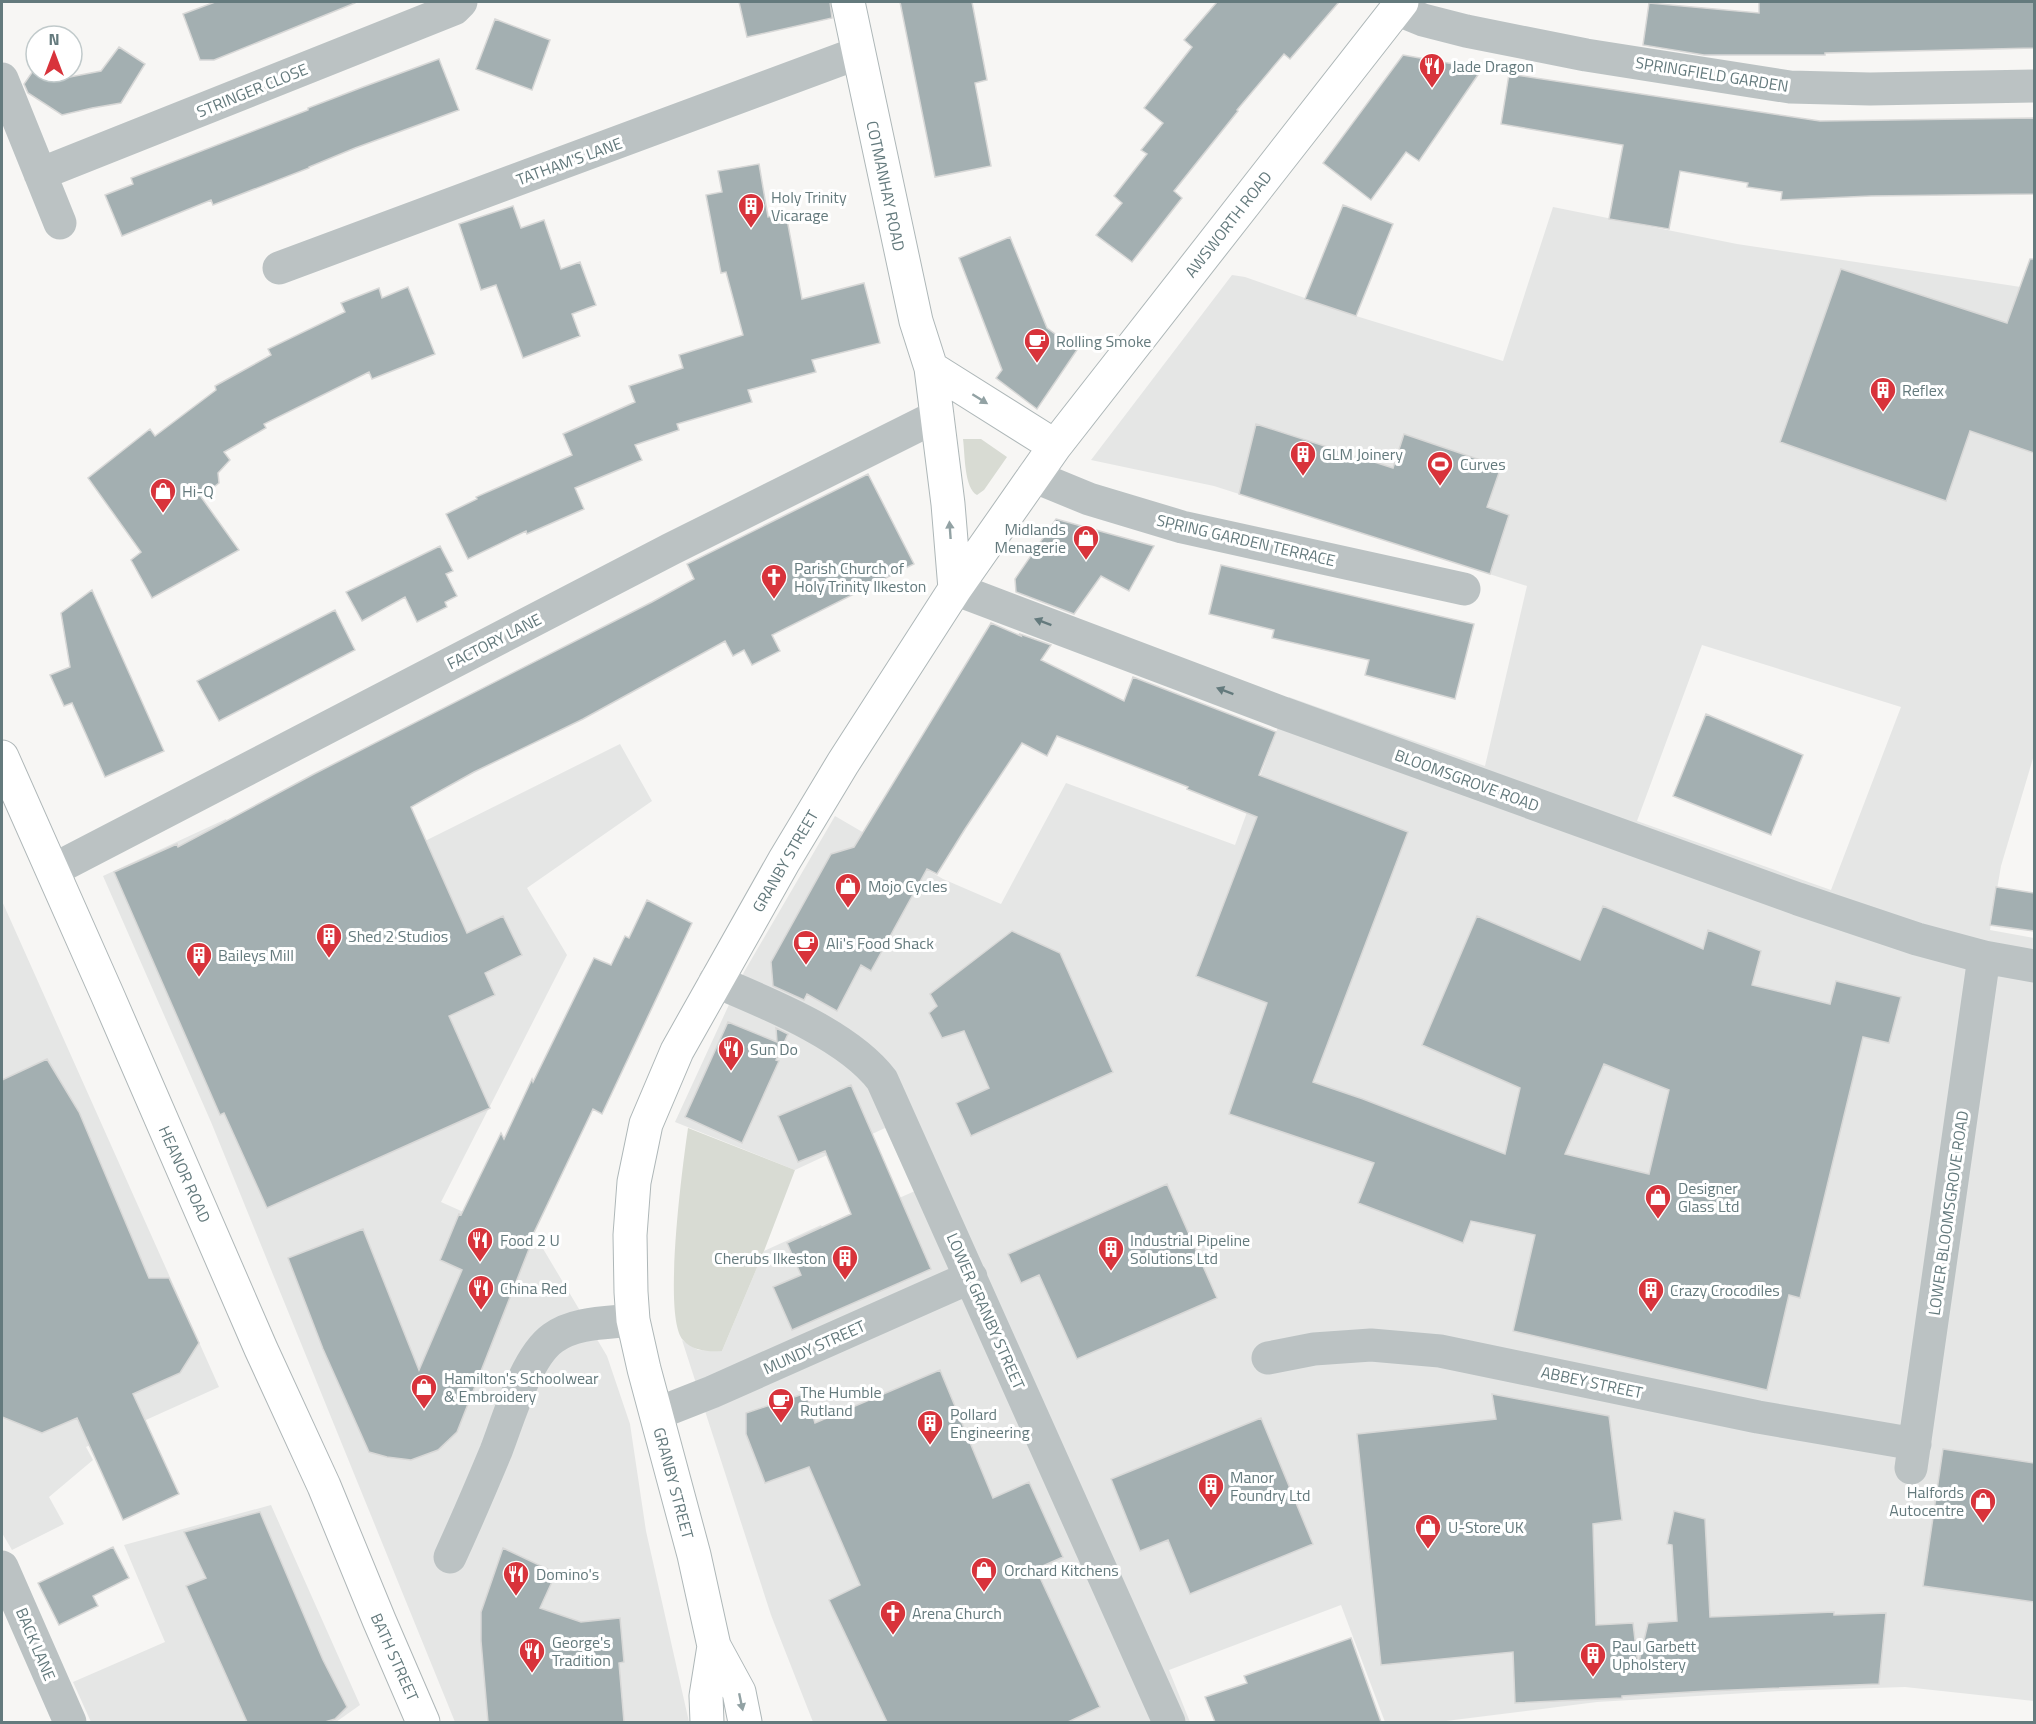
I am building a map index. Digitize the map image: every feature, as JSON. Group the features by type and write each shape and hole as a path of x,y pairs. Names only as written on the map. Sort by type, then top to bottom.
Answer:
{"street":[{"name":"STRINGER CLOSE","path":"40,174 454,9 461,2"},
{"name":"COTMANHAY ROAD","path":"848,2 915,321 931,368 948,504 955,589"},
{"name":"SPRINGFIELD GARDEN","path":"1399,5 1423,20 1466,31 1586,55 1790,87 1870,89 2034,86"},
{"name":"AWSWORTH ROAD","path":"1055,446 1399,5"},
{"name":"TATHAM'S LANE","path":"279,268 858,53"},
{"path":"2,79 60,223"},
{"path":"931,368 1055,446"},
{"name":"FACTORY LANE","path":"53,870 671,549 937,416"},
{"name":"GRANBY STREET","path":"745,1722 739,1692 714,1646 694,1555 633,1320 630,1235 634,1182 646,1124 676,1051 784,861 955,589 1055,446"},
{"name":"SPRING GARDEN TERRACE","path":"1033,476 1089,499 1182,527 1464,589"},
{"name":"BLOOMSGROVE ROAD","path":"955,589 1280,712 1798,899 1917,939 1984,957 2034,966"},
{"name":"HEANOR ROAD","path":"3,765 53,870 324,1486 367,1592"},
{"name":"LOWER BLOOMSGROVE ROAD","path":"1913,1456 1984,957"},
{"name":"LOWER GRANBY STREET","path":"715,981 783,1010 800,1020 853,1053 875,1071 882,1080 1169,1722"},
{"name":"MUNDY STREET","path":"656,1414 971,1277"},
{"path":"450,1557 521,1388 541,1349 554,1337 570,1329 633,1320"},
{"name":"ABBEY STREET","path":"1268,1358 1314,1349 1371,1345 1440,1351 1758,1417 1913,1456"},
{"name":"BACK LANE","path":"2,1567 70,1722"},
{"name":"BATH STREET","path":"367,1592 423,1722"},
{"name":"GRANBY STREET","path":"707,1722 706,1696 714,1646"}],"shaded area":[{"path":"1553,207 1737,244 2034,289 2034,755 2001,866 1990,930 2034,938 2034,1701 1905,1687 1781,1691 1597,1702 1438,1722 1385,1722 1341,1605 1169,1670 1190,1722 813,1722 771,1615 682,1340 698,1350 722,1351 764,1251 821,1225 824,1231 915,1191 885,1128 795,1170 675,1122 744,972 835,816 943,879 1001,904 1066,783 1235,845 1289,697 1485,766 1527,586 1214,486 1091,460 1232,275 1245,277 1356,316 1503,361","holes":["1702,645 1901,707 1831,890 1637,821"]},
{"path":"963,439 981,439 1007,457 984,490 977,495 967,478"},
{"path":"620,744 652,801 527,888 567,955 441,1202 542,1247 607,1356 630,1424 646,1531 689,1722 455,1722 211,1122 103,876 226,819 274,916"},
{"path":"2,901 219,1387 86,1447 93,1460 49,1497 64,1524 12,1550 2,1533"},
{"path":"688,1128 795,1170 722,1351 696,1349 687,1344 677,1326 674,1272"},
{"path":"271,1505 360,1705 336,1722 91,1722 73,1682 165,1642 124,1545"}],"building":[{"path":"215,2 355,3 214,60 200,60 183,14"},
{"path":"739,2 830,2 832,18 747,37"},
{"path":"900,2 972,2 987,80 975,83 991,166 935,177"},
{"path":"1217,2 1339,2 1290,59 1284,54 1237,110 1174,191 1182,198 1132,262 1096,235 1122,203 1114,196 1147,154 1141,150 1163,123 1144,108 1192,47 1184,40"},
{"path":"1759,2 2034,2 2034,48 1825,53 1825,55 1704,55 1643,45 1649,3 1759,13"},
{"path":"495,19 550,40 532,90 476,69"},
{"path":"119,47 145,64 121,103 62,115 28,93 24,84 84,84 84,74 101,71"},
{"path":"1403,55 1482,69 1419,161 1406,152 1371,200 1323,163"},
{"path":"439,59 459,110 355,148 213,205 211,200 122,236 105,195 133,184 131,178"},
{"path":"1509,74 1820,121 2034,118 2034,194 1871,196 1781,200 1782,192 1747,187 1748,183 1680,171 1669,229 1609,219 1623,145 1501,124"},
{"path":"759,164 768,217 786,214 802,299 864,283 880,343 812,360 816,372 748,390 752,402 677,424 679,430 635,445 642,460 575,488 584,509 527,534 526,531 468,559 446,514 477,499 476,497 572,455 563,434 635,402 629,386 683,368 679,355 743,335 726,272 721,273 706,195 722,192 718,171"},
{"path":"1343,205 1393,224 1356,316 1305,299"},
{"path":"513,206 521,228 544,220 561,269 580,262 596,305 572,314 580,336 523,358 496,285 481,290 459,224"},
{"path":"1010,237 1047,328 1077,350 1037,409 996,378 1002,370 959,258"},
{"name":"Reflex","path":"2030,259 2034,259 2034,453 1970,431 1946,501 1780,442 1841,269 2007,323"},
{"path":"408,287 435,354 372,379 369,372 264,424 266,428 224,452 230,460 218,473 219,483 201,497 239,550 152,598 131,560 141,552 88,478 150,429 155,436 216,390 215,386 271,355 268,349 345,312 341,303 379,288 382,298"},
{"path":"1256,424 1393,468 1404,434 1501,467 1487,507 1509,515 1490,574 1239,494"},
{"path":"868,474 914,564 772,635 780,651 752,665 744,650 733,656 725,641 583,719 474,772 411,807 467,933 503,916 522,955 485,973 495,995 449,1016 490,1108 267,1208 224,1113 220,1115 114,872 177,844 178,847 314,774 652,602 694,579 687,564"},
{"name":"Midlands Menagerie","path":"1056,519 1154,546 1129,591 1101,576 1074,614 1016,592 1015,579"},
{"path":"440,546 453,571 446,574 457,596 445,602 447,607 417,622 405,597 362,621 346,592"},
{"path":"1221,565 1474,624 1455,699 1365,675 1369,660 1272,638 1274,630 1209,614"},
{"path":"92,590 164,751 105,777 72,703 64,706 50,675 70,667 61,613"},
{"path":"335,610 355,650 219,721 197,681"},
{"path":"991,623 1021,636 1020,634 1051,645 1041,660 1124,701 1133,677 1276,732 1259,775 1408,832 1313,1082 1505,1154 1520,1088 1422,1045 1477,916 1580,960 1603,906 1703,949 1708,930 1761,951 1752,985 1830,1004 1836,981 1901,997 1889,1043 1863,1037 1800,1298 1789,1295 1767,1390 1513,1331 1535,1235 1471,1221 1463,1243 1358,1203 1374,1163 1229,1114 1267,1003 1196,976 1257,817 1187,789 1188,787 1057,736 1047,756 1022,743 937,874 927,869 871,971 861,965 837,1011 807,994 804,1000 773,986 771,962 831,854 854,847","holes":["1604,1064 1669,1090 1649,1174 1565,1154"]},
{"path":"1706,714 1803,755 1771,835 1673,796"},
{"path":"1996,887 2034,893 2034,931 1990,925"},
{"path":"647,900 692,923 602,1114 593,1109 529,1243 531,1244 457,1432 438,1450 411,1460 369,1452 323,1349 288,1258 363,1229 419,1370 462,1270 440,1260 459,1214 461,1215 501,1133 504,1139 594,958 611,965 625,936 629,938"},
{"path":"1012,931 1060,953 1113,1072 971,1136 956,1103 989,1088 964,1031 942,1038 929,1013 937,1006 930,994"},
{"path":"728,1022 777,1042 776,1028 788,1034 776,1060 779,1061 742,1143 685,1117"},
{"path":"47,1059 79,1112 149,1278 169,1278 199,1343 180,1373 133,1394 179,1494 123,1520 77,1418 42,1433 2,1417 2,1080"},
{"path":"851,1085 931,1269 792,1330 773,1287 801,1275 787,1243 851,1214 825,1151 798,1162 778,1116"},
{"name":"Industrial Pipeline Solutions Ltd","path":"1167,1184 1217,1298 1077,1359 1039,1275 1021,1283 1008,1254"},
{"path":"940,1370 993,1498 1029,1482 1063,1557 1036,1569 1100,1707 1068,1722 887,1722 829,1600 860,1585 809,1467 765,1483 746,1434 746,1413 806,1393 815,1423"},
{"path":"1492,1394 1609,1416 1622,1520 1593,1524 1596,1625 1633,1623 1638,1666 1648,1623 1677,1621 1672,1545 1667,1544 1674,1511 1705,1519 1710,1617 1834,1612 1834,1615 1886,1613 1879,1684 1707,1691 1515,1703 1513,1652 1381,1665 1357,1434 1496,1419"},
{"name":"Manor Foundry Ltd","path":"1261,1418 1313,1544 1190,1594 1168,1540 1140,1551 1111,1479"},
{"name":"Halfords Autocentre","path":"1943,1449 2034,1463 2034,1602 1923,1586"},
{"path":"260,1512 323,1660 347,1707 335,1719 325,1722 247,1722 186,1586 206,1578 184,1532"},
{"path":"113,1547 129,1578 93,1596 98,1606 59,1625 38,1583"},
{"path":"503,1548 556,1573 540,1608 581,1622 620,1618 624,1662 619,1663 624,1722 488,1722 481,1641 481,1612"},
{"path":"1351,1638 1381,1722 1215,1722 1205,1697 1247,1683 1244,1676"}],"place":[{"name":"Jade Dragon","path":"1432,89"},
{"name":"Holy Trinity Vicarage","path":"751,229"},
{"name":"Rolling Smoke","path":"1037,364"},
{"name":"Reflex","path":"1883,413"},
{"name":"GLM Joinery","path":"1303,477"},
{"name":"Curves","path":"1440,487"},
{"name":"Hi-Q","path":"163,514"},
{"name":"Midlands Menagerie","path":"1086,561"},
{"name":"Parish Church of Holy Trinity Ilkeston","path":"774,600"},
{"name":"Mojo Cycles","path":"848,909"},
{"name":"Shed 2 Studios","path":"329,959"},
{"name":"Ali's Food Shack","path":"806,966"},
{"name":"Baileys Mill","path":"199,978"},
{"name":"Sun Do","path":"731,1072"},
{"name":"Designer Glass Ltd","path":"1658,1220"},
{"name":"Food 2 U","path":"480,1263"},
{"name":"Industrial Pipeline Solutions Ltd","path":"1111,1272"},
{"name":"Cherubs Ilkeston","path":"845,1281"},
{"name":"China Red","path":"481,1311"},
{"name":"Crazy Crocodiles","path":"1651,1313"},
{"name":"Hamilton's Schoolwear & Embroidery","path":"424,1410"},
{"name":"The Humble Rutland","path":"781,1424"},
{"name":"Pollard Engineering","path":"930,1446"},
{"name":"Manor Foundry Ltd","path":"1211,1509"},
{"name":"Halfords Autocentre","path":"1983,1524"},
{"name":"U-Store UK","path":"1428,1550"},
{"name":"Orchard Kitchens","path":"984,1593"},
{"name":"Domino's","path":"516,1597"},
{"name":"Arena Church","path":"893,1636"},
{"name":"George's Tradition","path":"532,1674"},
{"name":"Paul Garbett Upholstery","path":"1593,1678"}]}
